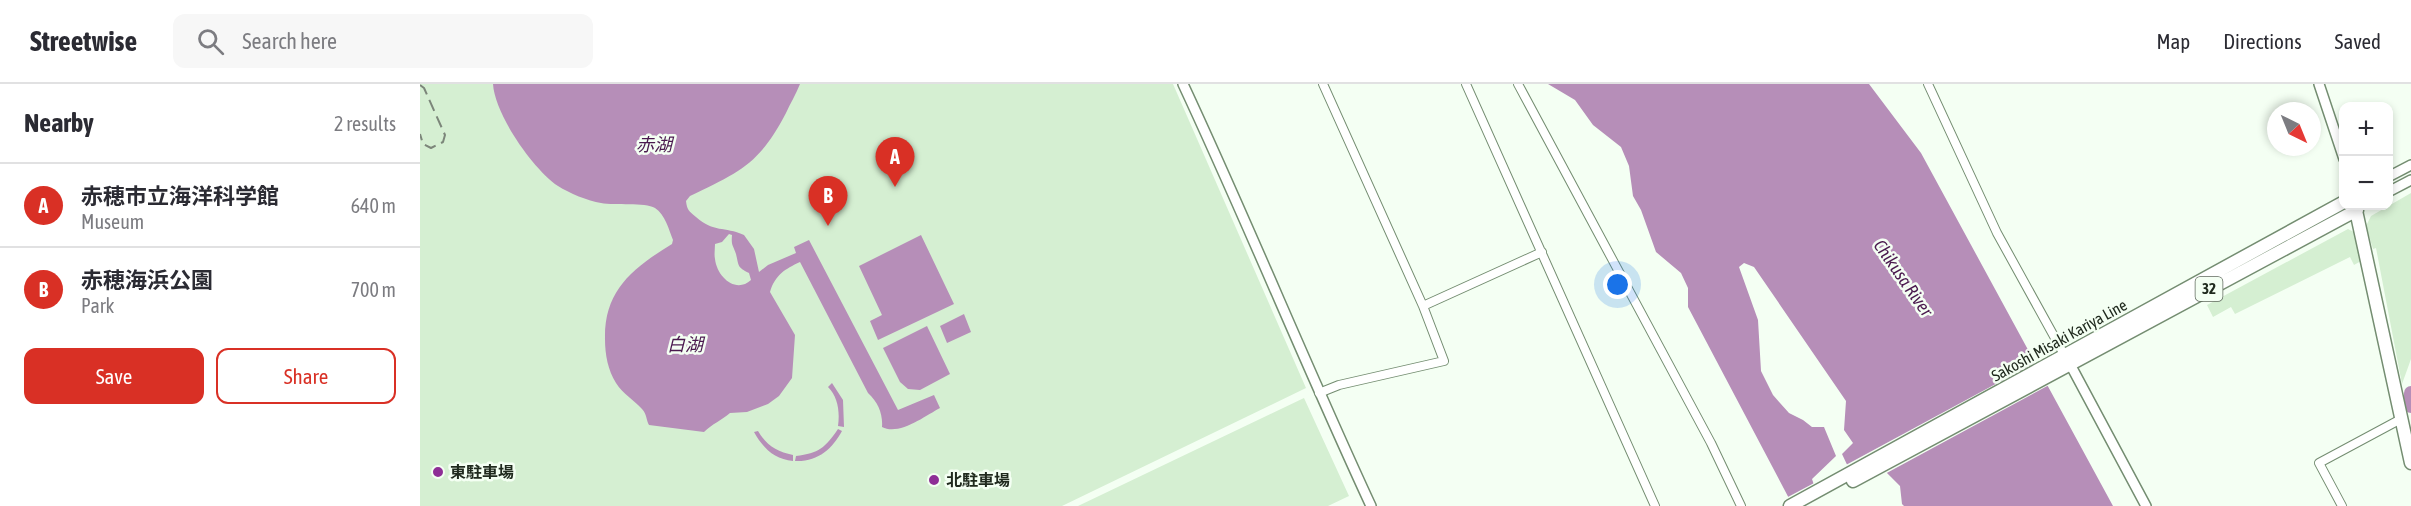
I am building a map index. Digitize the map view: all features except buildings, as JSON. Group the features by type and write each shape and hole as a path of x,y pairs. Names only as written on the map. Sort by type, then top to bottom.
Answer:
{"main road":[{"name":"Sakoshi Misaki Kariya Line","path":"1807,506 2339,204"},
{"name":"Sakoshi Misaki Kariya Line","path":"1790,506 2353,210"},
{"name":"Sakoshi Misaki Kariya Line","path":"2360,210 2411,463"}],"street":[{"path":"1182,84 1235,196 1319,393 1371,506"},
{"path":"1319,393 1339,385 1444,362 1423,306 1323,84"},
{"path":"1466,84 1655,506"},
{"path":"1518,84 1711,443 1741,506"},
{"path":"1928,84 1997,233 2064,362 2146,506"},
{"path":"2319,84 2342,156"},
{"path":"2393,174 2411,165"},
{"path":"2393,189 2411,180"},
{"path":"1423,306 1542,252"},
{"path":"2342,506 2319,463 2401,419"}],"green space":[{"path":"420,84 1173,84 1306,388 1062,506 420,506"},
{"path":"2411,193 2411,359 2402,384 2376,248 2373,249 2366,226 2371,216 2381,210 2393,210 2393,203"},
{"path":"2348,229 2354,232 2361,261 2354,265 2350,257 2235,314 2231,307 2213,317 2207,305"},
{"path":"1304,398 1349,496 1328,506 1078,506"}],"water":[{"path":"493,84 800,84 776,131 757,156 735,173 690,196 686,201 688,208 708,225 744,235 754,249 759,272 768,265 796,253 794,247 809,240 898,410 934,395 940,408 904,427 889,429 882,427 882,417 877,404 868,393 800,262 781,273 770,292 795,335 792,378 779,396 768,404 747,412 730,413 704,432 649,425 644,411 619,387 611,373 606,351 606,322 615,294 624,282 645,262 672,244 673,240 666,222 655,208 650,206 596,202 558,186 538,167 517,140 500,111","holes":["729,234 732,235 739,266 749,273 751,280 745,284 728,282 717,266 715,244 722,242"]},
{"name":"Chikusa River","path":"1548,84 1869,84 1921,153 2113,506 1904,506 1900,486 1886,472 1850,471 1842,454 1853,443 1844,430 1846,401 1754,267 1744,263 1739,267 1758,320 1761,371 1773,395 1789,413 1812,427 1824,427 1836,456 1812,479 1821,506 1793,506 1688,307 1688,288 1681,273 1656,252 1641,210 1633,196 1629,166 1621,147 1593,125 1575,100"},
{"path":"921,235 954,304 878,340 870,321 882,315 859,266"},
{"path":"964,314 971,332 947,343 940,326"},
{"path":"927,326 950,374 920,390 908,389 900,382 883,348"},
{"path":"832,383 843,400 844,427 838,426 838,405 828,387"},
{"path":"838,429 842,431 829,449 817,457 795,461 796,456 821,448"},
{"path":"758,431 773,447 793,455 793,461 780,458 770,452 754,432"}],"pier":[{"path":"2038,361 2051,384 1883,475 1848,473 1844,466"},
{"path":"1816,482 1824,506 1790,506 1786,498"}],"waterway":[{"path":"2411,393 2411,406"}],"railway":[{"path":"420,85 424,88 445,135 443,142 431,148 423,144 420,134"}],"place":[{"name":"赤穂市立海洋科学館","path":"895,187"},
{"name":"赤穂海浜公園","path":"828,226"},
{"name":"東駐車場","path":"438,472"},
{"name":"北駐車場","path":"934,480"}],"water label":[{"name":"赤湖","path":"654,145"},
{"name":"白湖","path":"685,345"}]}
